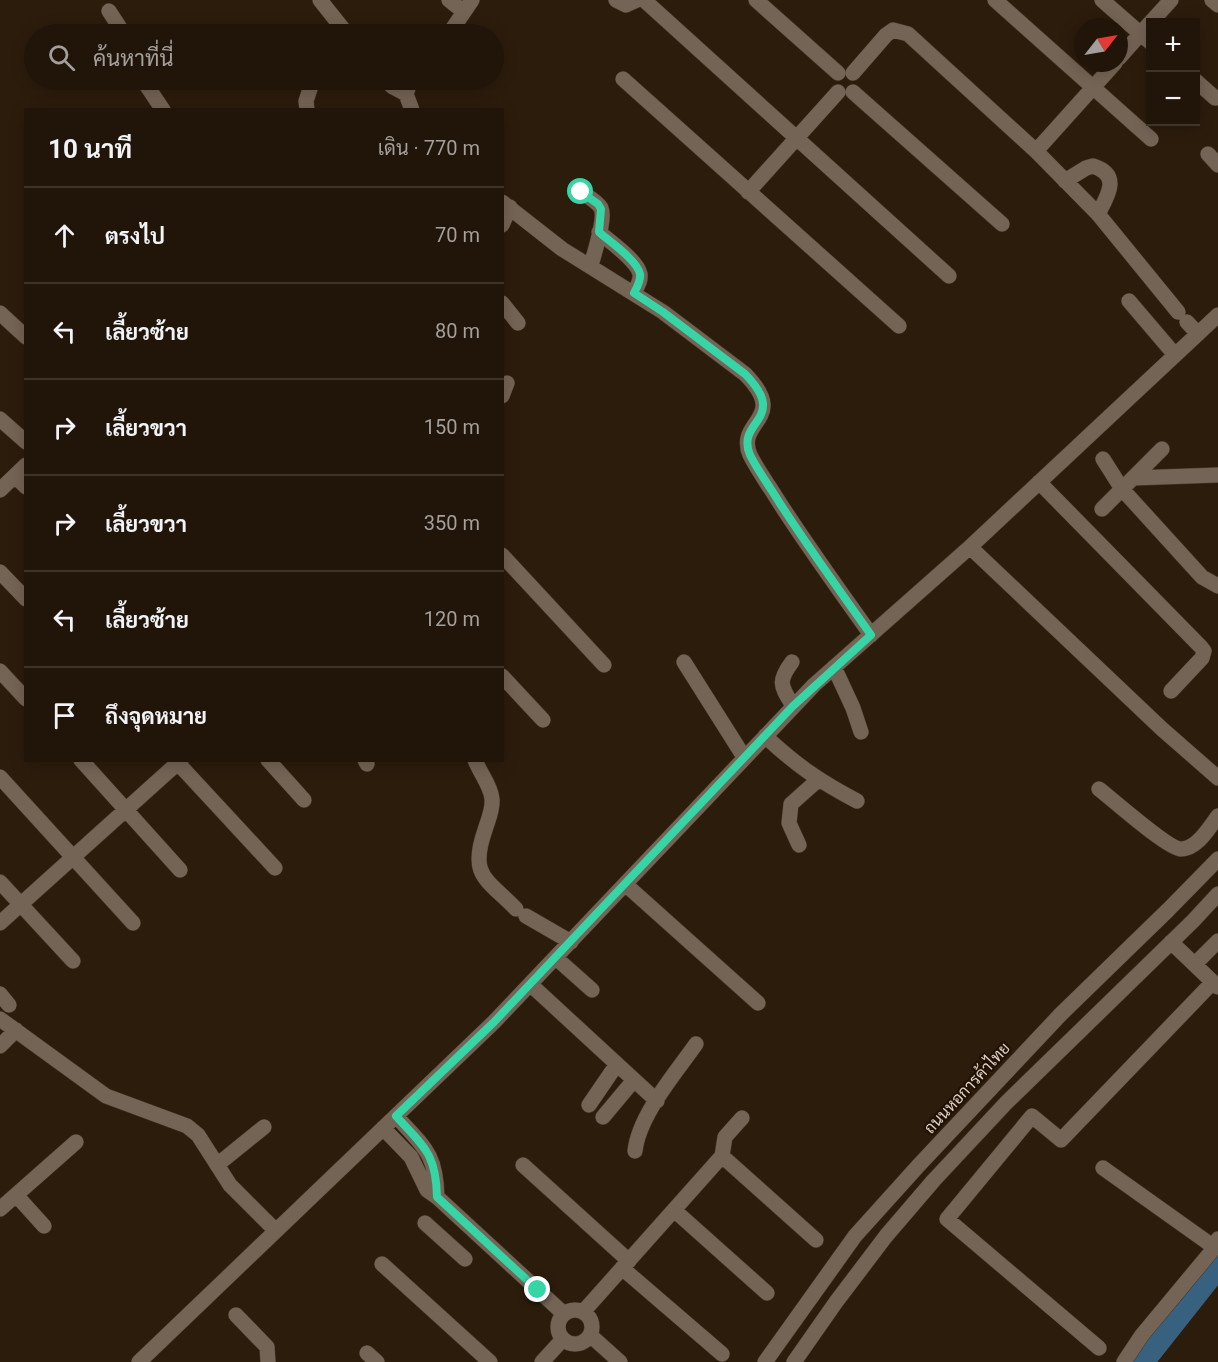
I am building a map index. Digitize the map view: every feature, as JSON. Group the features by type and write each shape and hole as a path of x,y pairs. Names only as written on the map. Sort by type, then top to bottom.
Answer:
{"street":[{"path":"320,0 339,24"},
{"path":"449,0 468,6 456,24"},
{"path":"616,0 626,5 637,0"},
{"path":"644,0 949,276"},
{"path":"748,192 796,138 857,82 756,0"},
{"path":"995,0 1151,139"},
{"path":"1102,0 1146,29"},
{"path":"1157,18 1171,0"},
{"path":"1212,0 1218,5"},
{"path":"109,11 117,24"},
{"path":"845,73 892,30 908,34 1036,151 1098,214 1198,334"},
{"path":"1128,49 1146,32"},
{"path":"1036,151 1107,72"},
{"path":"623,79 899,326"},
{"path":"1200,85 1215,98"},
{"path":"150,90 162,108"},
{"path":"307,108 306,101 310,90"},
{"path":"399,90 406,94"},
{"path":"407,90 406,94 411,108"},
{"path":"845,92 1002,224"},
{"path":"1065,181 1093,166 1105,174 1111,183 1111,190 1098,214"},
{"path":"581,192 598,204 601,209 599,232 591,266"},
{"path":"506,205 562,249 663,312 745,374 756,386 762,396 764,407 748,436 747,442 752,458 796,528 871,635"},
{"path":"599,232 637,267 640,280 634,293"},
{"path":"1130,301 1175,355"},
{"path":"504,306 518,323"},
{"path":"0,314 24,335"},
{"path":"139,1362 494,1022 793,706 970,547 1218,315"},
{"path":"0,419 24,440"},
{"path":"1102,509 1162,449"},
{"path":"1103,459 1128,484 1202,577 1218,586"},
{"path":"1128,484 1217,475"},
{"path":"0,490 22,476"},
{"path":"1039,482 1204,651 1202,658 1171,691"},
{"path":"970,547 1162,729 1218,778"},
{"path":"504,557 604,665"},
{"path":"0,572 24,597"},
{"path":"684,662 744,757"},
{"path":"792,662 781,681 782,688 793,706"},
{"path":"834,667 853,708 861,732"},
{"path":"0,671 24,697"},
{"path":"504,677 543,720"},
{"path":"765,736 818,780 857,801"},
{"path":"83,762 180,870"},
{"path":"0,923 177,762"},
{"path":"179,762 275,868"},
{"path":"270,762 304,800"},
{"path":"477,766 492,797 492,810 478,856 478,869 521,913 570,942"},
{"path":"0,777 133,923"},
{"path":"799,845 789,823 791,804 818,780"},
{"path":"1099,789 1177,849 1191,846 1204,836 1218,816"},
{"name":"ถนนหอการค้าไทย","path":"765,1362 855,1236 1060,1015 1218,859"},
{"path":"0,882 73,961"},
{"path":"625,884 758,1003"},
{"path":"794,1362 886,1236 934,1180 1006,1103 1218,894"},
{"path":"1195,964 1218,941"},
{"path":"1099,1348 947,1219 1032,1116 1061,1140 1216,984 1171,942"},
{"path":"556,958 592,990"},
{"path":"530,984 657,1101"},
{"path":"0,1019 106,1096 187,1126 198,1135 230,1185 276,1231"},
{"path":"0,1046 16,1030"},
{"path":"635,1151 636,1139 657,1101 696,1044"},
{"path":"589,1106 616,1064"},
{"path":"603,1117 634,1080"},
{"path":"396,1116 431,1156 436,1174 437,1197"},
{"path":"583,1312 722,1156 725,1137 742,1118"},
{"path":"217,1165 264,1127"},
{"path":"383,1128 411,1157 427,1190 564,1314"},
{"path":"0,1209 76,1142"},
{"path":"722,1156 816,1240"},
{"path":"523,1166 625,1265 722,1354"},
{"path":"1103,1168 1216,1243 1142,1335 1124,1362"},
{"path":"16,1195 44,1226"},
{"path":"674,1210 767,1293"},
{"path":"440,1236 458,1216"},
{"path":"425,1223 465,1260"},
{"path":"382,1264 490,1362"},
{"path":"572,1311 583,1312 590,1320 592,1330 582,1343 571,1344 563,1339 558,1326 564,1314 572,1311"},
{"path":"236,1315 267,1347 268,1362"},
{"path":"590,1335 620,1362"},
{"path":"542,1362 563,1339"}],"waterway":[{"path":"1142,1362 1218,1266"}],"route":[{"path":"538,1290 437,1197 436,1174 431,1156 396,1116 494,1022 556,958 793,706 871,635 796,528 749,452 748,436 764,407 762,396 756,386 745,374 634,293 640,280 637,267 599,232 601,209 598,204 581,192"}]}
